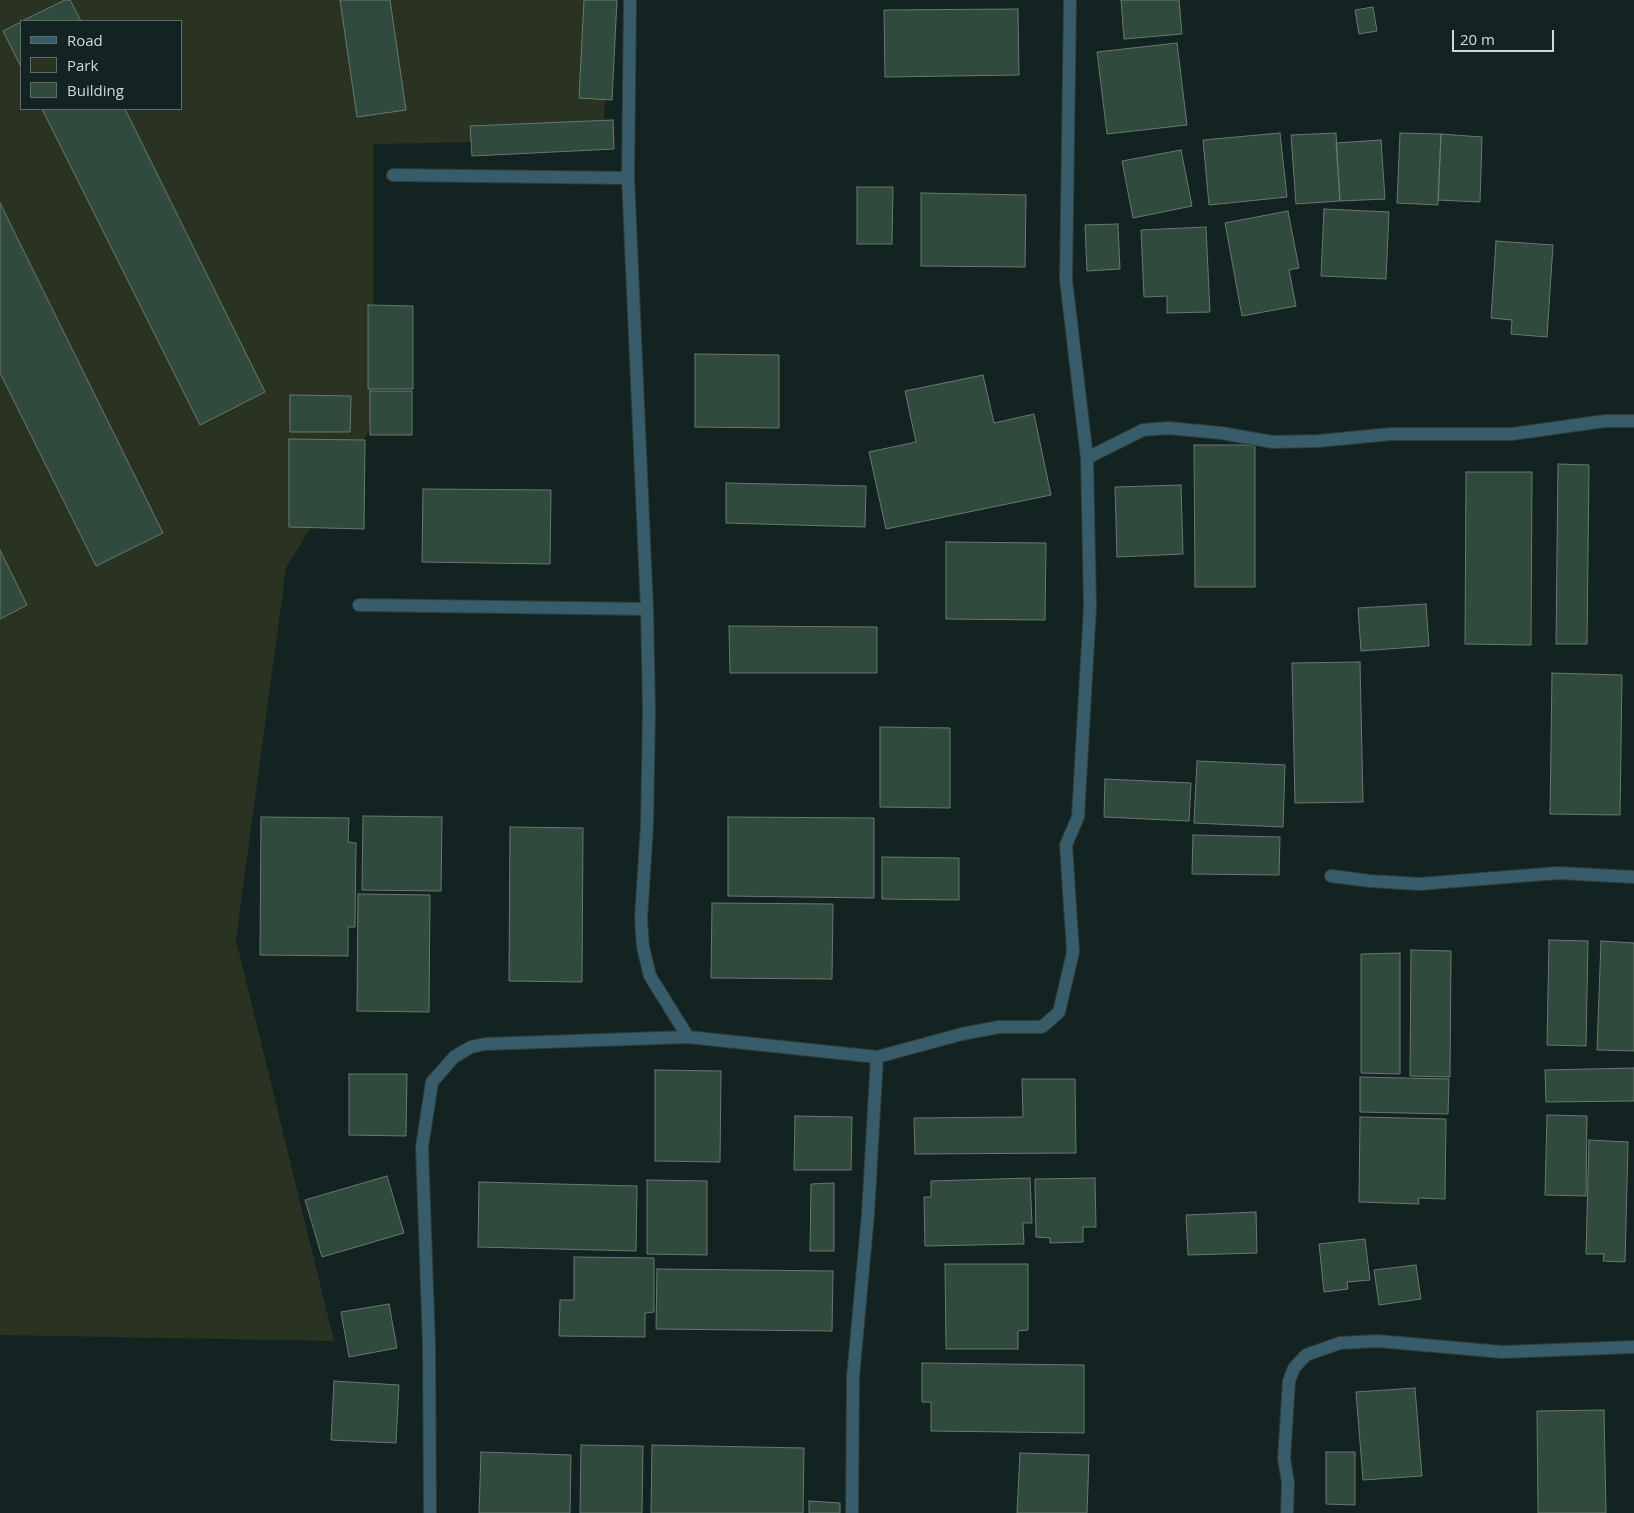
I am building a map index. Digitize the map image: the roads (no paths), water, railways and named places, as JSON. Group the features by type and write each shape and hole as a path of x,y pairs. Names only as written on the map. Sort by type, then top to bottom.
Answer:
{"street":[{"path":"630,0 628,178 647,609 649,711 647,825 641,919 643,946 650,976 688,1038"},
{"path":"430,1513 429,1345 422,1147 432,1082 454,1057 470,1047 486,1044 688,1038 877,1057 999,1027 1042,1027 1059,1012 1073,952 1066,845 1078,817 1090,607 1087,458 1066,280 1070,0"},
{"path":"394,175 628,178"},
{"path":"1087,458 1143,430 1168,428 1220,433 1273,442 1318,441 1391,434 1512,434 1605,421 1634,421"},
{"path":"359,605 647,609"},
{"path":"1332,876 1419,884 1558,873 1634,877"},
{"path":"852,1513 853,1377 868,1214 877,1057"},
{"path":"1288,1513 1288,1482 1284,1459 1288,1381 1294,1368 1306,1356 1340,1343 1378,1340 1502,1352 1634,1347"}]}
